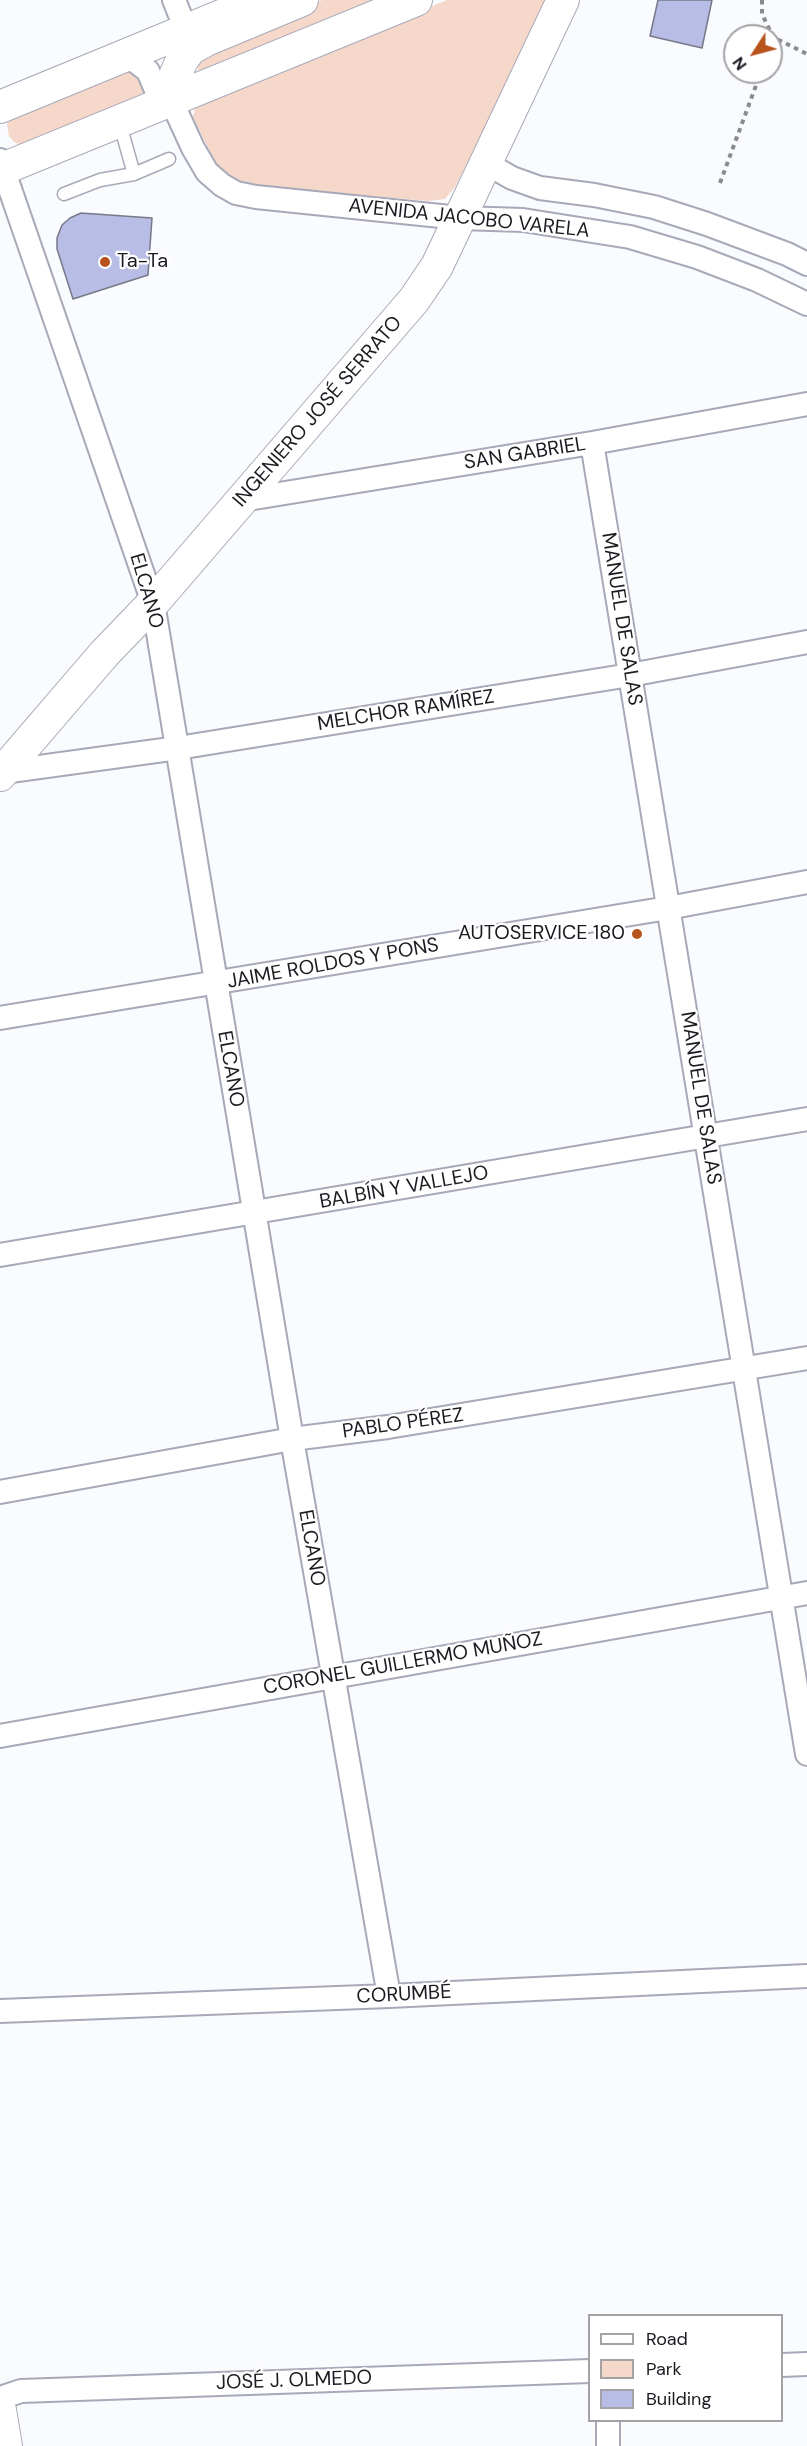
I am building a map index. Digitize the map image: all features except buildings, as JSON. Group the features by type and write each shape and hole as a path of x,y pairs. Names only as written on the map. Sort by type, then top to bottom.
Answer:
{"street":[{"path":"174,0 186,30"},
{"path":"0,107 260,0"},
{"path":"163,103 182,60 190,49 206,40 302,0"},
{"path":"1,166 120,121 416,0"},
{"name":"INGENIERO JOSÉ SERRATO","path":"2,773 104,654 153,603 414,300 438,266 563,0"},
{"name":"AVENIDA JACOBO VARELA","path":"127,55 148,71 156,90 157,99 163,103 207,172 236,193 460,218 523,220 630,237 688,254 747,276 807,304"},
{"name":"AVENIDA JACOBO VARELA","path":"488,159 498,170 512,178 540,188 594,195 654,207 707,224 787,254 807,264"},
{"name":"ELCANO","path":"1,166 153,603 332,1677 388,1996"},
{"name":"SAN GABRIEL","path":"242,500 807,404"},
{"name":"MANUEL DE SALAS","path":"592,442 807,1754"},
{"name":"MELCHOR RAMÍREZ","path":"2,773 178,748 630,675 807,642"},
{"name":"JAIME ROLDOS Y PONS","path":"0,1018 668,908 807,882"},
{"name":"BALBÍN Y VALLEJO","path":"0,1255 807,1119"},
{"name":"PABLO PÉREZ","path":"0,1492 292,1439 388,1427 807,1358"},
{"name":"CORONEL GUILLERMO MUÑOZ","path":"0,1736 807,1593"},
{"name":"CORUMBÉ","path":"0,2011 388,1996 807,1976"},
{"path":"783,2365 807,2364"},
{"name":"JOSÉ J. OLMEDO","path":"0,2398 21,2391 588,2371"},
{"path":"0,2410 6,2446"},
{"path":"608,2422 609,2446"}],"lane":[{"path":"120,121 134,174"},
{"path":"64,194 100,180 134,174 169,159"}],"path":[{"path":"762,0 762,14 767,24"},
{"path":"783,42 807,54"},
{"path":"720,183 757,84"}],"green space":[{"path":"322,0 379,0 198,73 198,63 216,44"},
{"path":"447,0 549,0 455,187 445,199 428,201 254,186 234,180 217,166 193,117 200,101"},
{"path":"126,70 135,71 141,76 146,92 141,99 24,146 14,142 9,136 7,125 10,119"}],"place":[{"name":"Ta-Ta","path":"105,262"},
{"name":"AUTOSERVICE 180","path":"637,934"}]}
